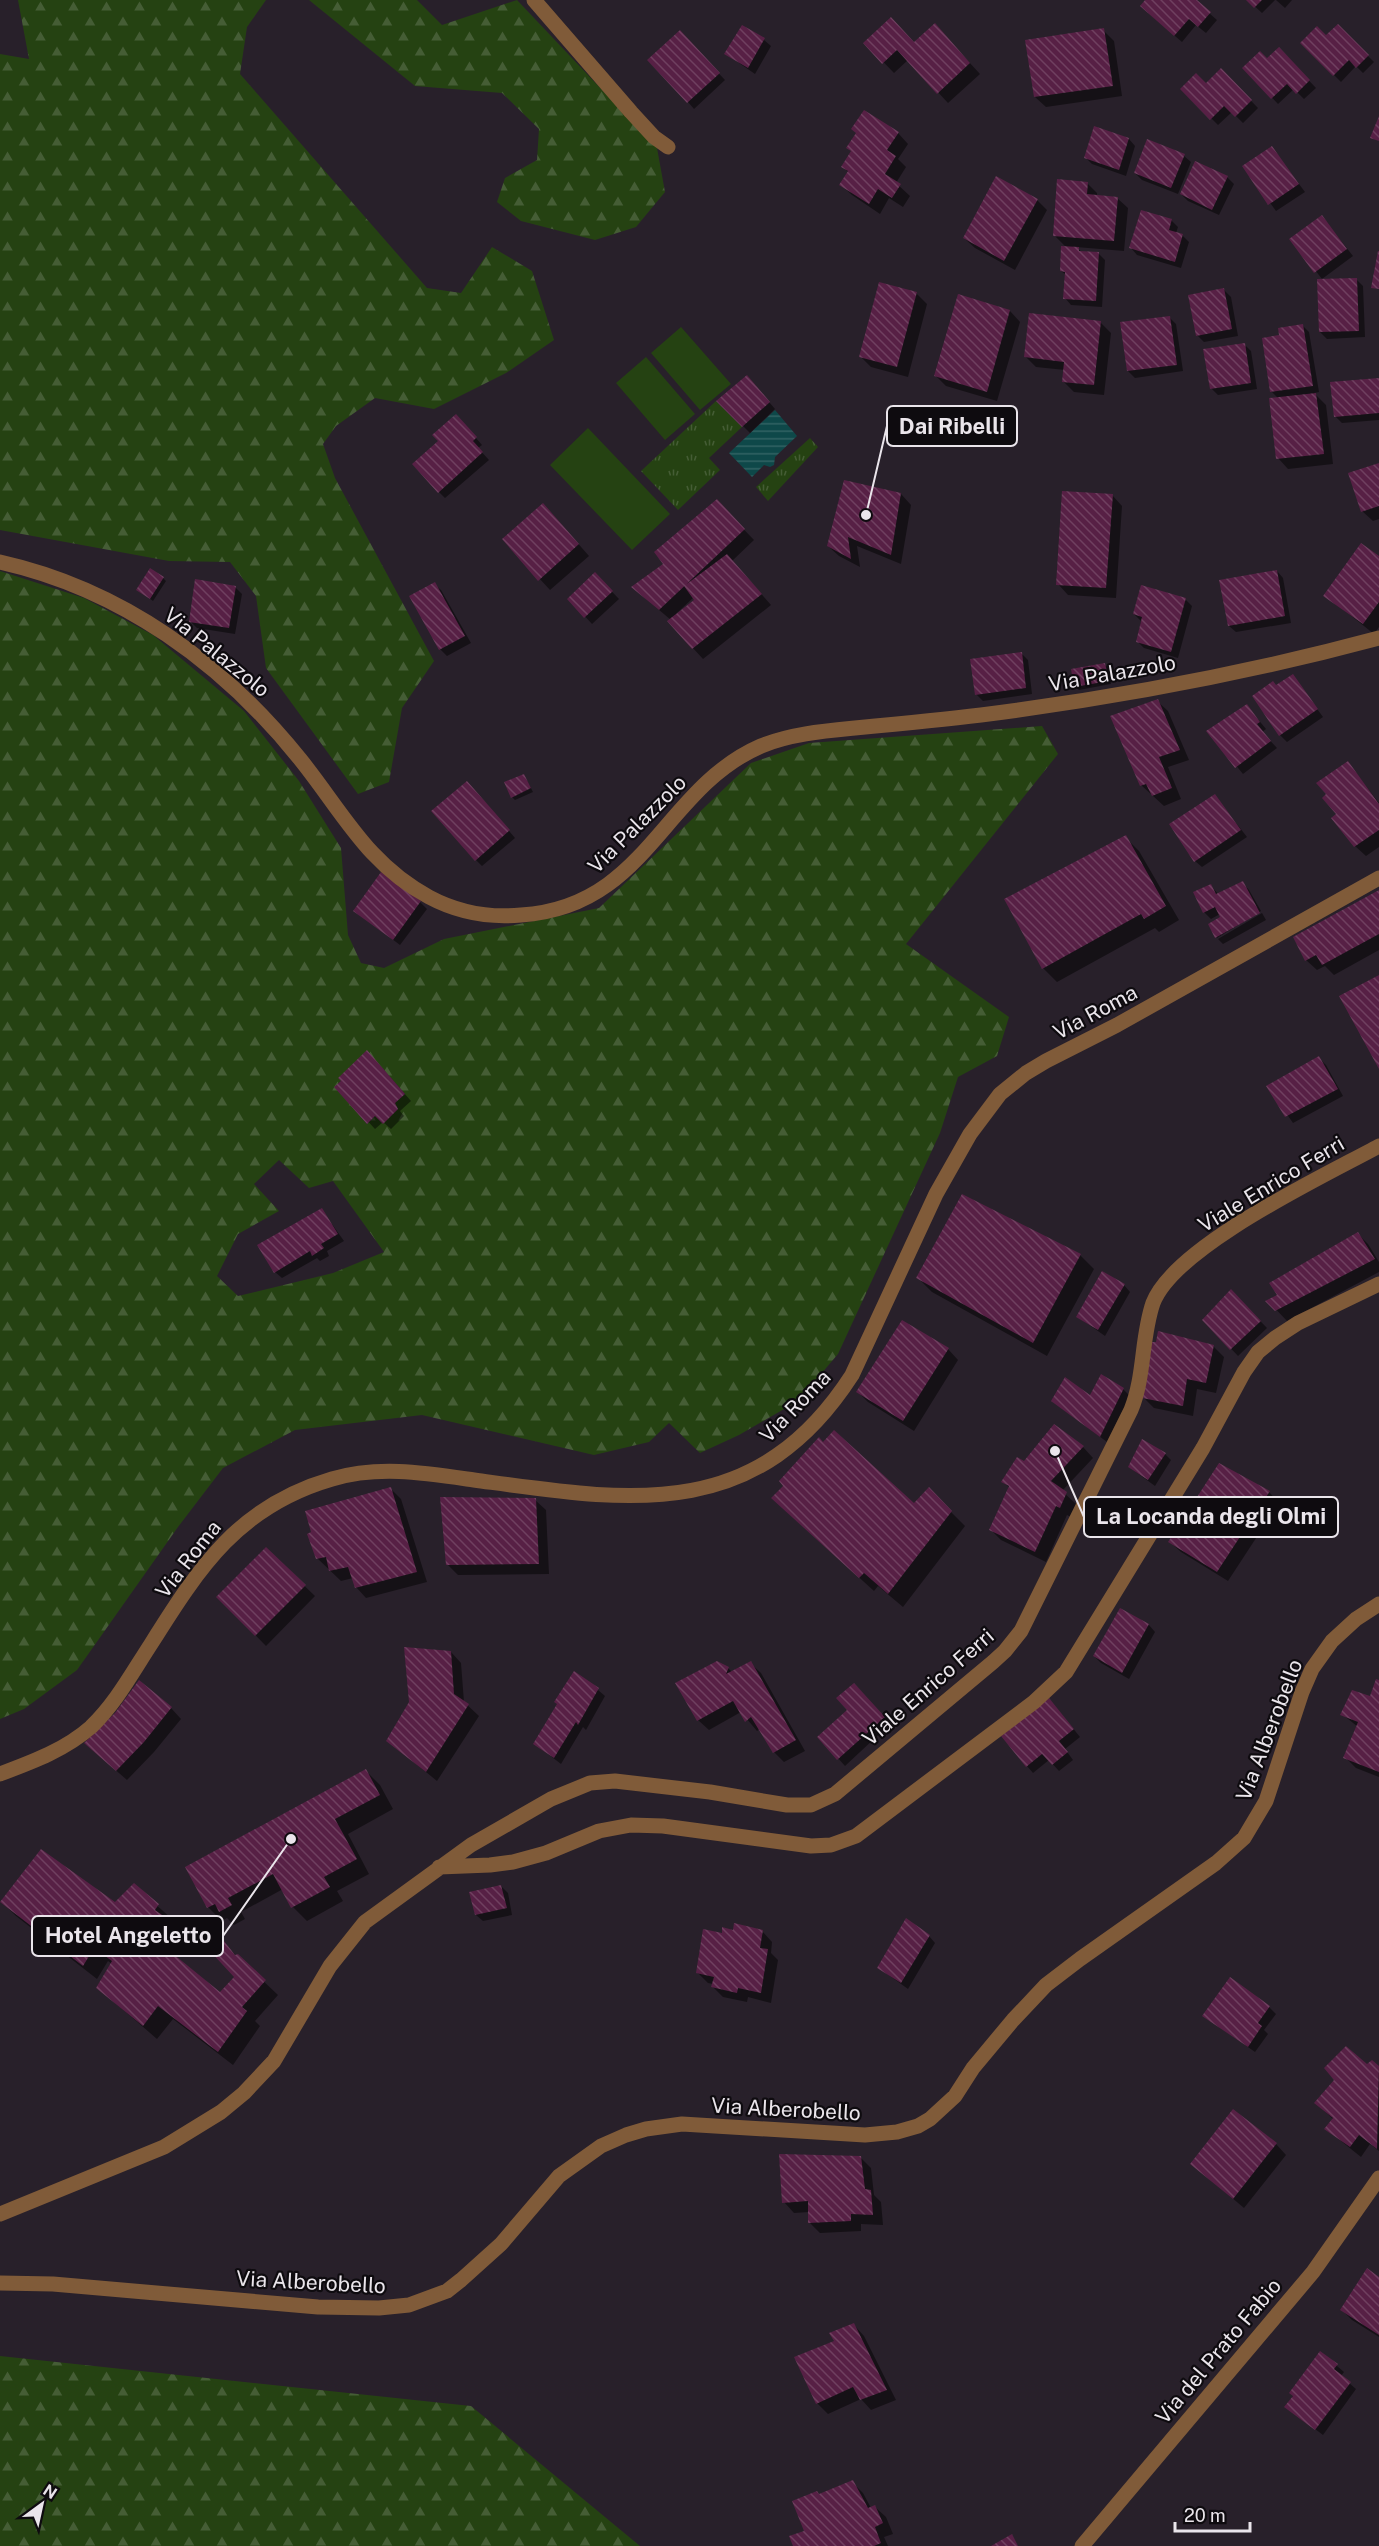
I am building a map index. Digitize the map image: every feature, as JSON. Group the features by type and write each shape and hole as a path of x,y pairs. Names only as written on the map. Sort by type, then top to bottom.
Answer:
{"street":[{"path":"534,0 631,112 654,137 668,147"},
{"name":"Via Palazzolo","path":"0,562 40,573 89,591 134,613 168,636 254,707 301,761 362,843 388,870 440,902 469,912 499,916 528,915 555,910 575,904 596,893 634,862 708,783 741,757 765,744 833,730 970,716 1104,697 1379,638"},
{"name":"Via Roma","path":"0,1774 54,1752 90,1728 119,1695 173,1610 218,1548 252,1517 291,1494 347,1475 386,1471 415,1472 615,1496 660,1496 721,1483 770,1461 818,1419 852,1375 936,1194 973,1128 1000,1094 1026,1073 1046,1061 1117,1025 1379,878"},
{"name":"Viale Enrico Ferri","path":"0,2214 164,2147 221,2112 244,2093 274,2061 330,1966 357,1930 439,1867 515,1818 568,1791 590,1783 627,1781 787,1805 811,1805 835,1794 993,1662 1021,1631 1135,1401 1149,1319 1162,1287 1199,1252 1234,1227 1379,1146"},
{"path":"439,1867 513,1862 546,1853 600,1831 632,1825 663,1826 812,1846 831,1845 856,1836 1034,1702 1066,1672 1203,1448 1244,1372 1258,1352 1288,1329 1379,1284"},
{"name":"Via Alberobello","path":"0,2283 53,2283 318,2307 379,2308 409,2305 447,2291 454,2286 501,2244 559,2176 601,2146 626,2135 646,2129 682,2124 865,2135 897,2132 918,2126 930,2119 955,2096 973,2068 1046,1985 1211,1867 1244,1838 1266,1801 1302,1692 1312,1669 1332,1641 1356,1619 1379,1604"},
{"name":"Via del Prato Fabio","path":"1082,2546 1313,2272 1379,2178"}],"green space":[{"path":"18,0 266,0 247,27 240,74 427,288 461,293 492,247 532,271 554,340 506,373 434,409 375,398 336,426 323,444 335,478 434,661 402,708 389,782 358,794 266,668 256,596 230,562 169,561 0,530 0,54 29,59"},
{"path":"309,0 417,0 442,25 517,0 657,148 665,192 636,227 595,240 521,221 497,202 505,178 537,160 539,129 502,93 415,86"},
{"path":"681,327 731,384 700,410 651,353"},
{"path":"646,357 695,414 665,440 616,383"},
{"path":"716,401 742,427 709,458 720,470 678,510 641,471"},
{"path":"588,428 670,514 632,550 550,465"},
{"path":"810,438 818,447 768,501 756,487"},
{"path":"0,571 84,598 153,635 244,711 299,781 341,848 348,935 361,963 384,968 444,939 599,908 751,763 809,743 1042,726 1058,754 906,944 1009,1017 997,1056 958,1077 940,1133 838,1354 798,1401 739,1435 700,1453 669,1423 649,1442 594,1455 422,1415 295,1430 223,1468 178,1527 77,1670 24,1709 0,1719","holes":["367,1051 405,1094 395,1103 398,1109 383,1123 375,1116 367,1124 335,1087","279,1160 309,1188 333,1181 384,1252 333,1273 238,1296 217,1276 238,1234 279,1211 254,1184"]},
{"path":"0,2356 471,2406 640,2546 0,2546"}],"shaded area":[{"path":"775,410 797,436 775,457 774,465 770,467 764,465 752,477 729,453"}],"building":[{"path":"1145,0 1197,0 1211,12 1198,27 1189,19 1174,36 1140,6"},
{"path":"1246,0 1262,0 1254,8"},
{"path":"891,17 914,42 935,23 970,63 937,94 897,50 882,64 863,43"},
{"path":"1338,24 1369,55 1356,68 1349,60 1333,76 1300,43 1317,26 1326,35"},
{"path":"742,25 765,38 748,68 724,54"},
{"path":"1104,28 1113,86 1034,97 1025,40"},
{"path":"680,30 720,73 687,103 647,60"},
{"path":"1279,47 1310,80 1296,94 1287,84 1271,99 1242,68 1260,51 1267,58"},
{"path":"1221,68 1252,100 1235,117 1224,106 1210,120 1180,89 1196,73 1206,83"},
{"path":"864,110 899,132 887,150 896,156 885,174 901,184 892,198 878,189 869,204 839,185 848,171 841,167 851,151 846,148 856,133 851,129"},
{"path":"1379,116 1379,141 1370,138"},
{"path":"1094,126 1129,138 1119,170 1084,158"},
{"path":"1147,139 1185,154 1171,188 1134,173"},
{"path":"1272,146 1299,184 1268,205 1242,166"},
{"path":"1195,161 1228,176 1212,210 1180,194"},
{"path":"996,176 1038,199 1004,261 963,238"},
{"path":"1057,179 1088,182 1087,194 1118,197 1114,241 1053,236"},
{"path":"1141,210 1172,219 1169,230 1183,234 1175,262 1129,248"},
{"path":"1322,215 1347,249 1314,273 1289,239"},
{"path":"1061,246 1079,247 1079,251 1099,252 1096,301 1063,299 1065,272 1060,271"},
{"path":"1379,251 1379,289 1371,288"},
{"path":"1357,278 1359,331 1319,332 1317,279"},
{"path":"879,282 917,292 897,367 859,357"},
{"path":"1224,288 1232,329 1196,336 1188,295"},
{"path":"958,294 1010,310 987,392 934,376"},
{"path":"1029,313 1101,321 1094,385 1062,382 1064,362 1024,357"},
{"path":"1170,316 1177,365 1127,371 1120,322"},
{"path":"1303,324 1313,386 1270,392 1262,338 1279,335 1278,328"},
{"path":"1245,343 1251,383 1210,389 1203,349"},
{"path":"747,375 770,402 742,427 716,401"},
{"path":"1379,378 1379,413 1334,417 1330,382"},
{"path":"1316,393 1324,454 1276,459 1269,398"},
{"path":"456,414 477,437 473,441 483,452 438,493 412,464 438,441 432,435"},
{"path":"1379,463 1379,506 1361,512 1348,473"},
{"path":"844,480 901,493 891,555 848,537 851,559 827,546"},
{"path":"1062,491 1113,494 1106,588 1056,585"},
{"path":"717,499 745,529 659,610 631,587 663,564 654,552"},
{"path":"543,503 579,544 538,581 502,539"},
{"path":"1361,543 1379,556 1379,602 1363,624 1323,596"},
{"path":"727,554 762,594 692,649 667,621 694,600 684,586"},
{"path":"150,568 164,577 150,599 136,590"},
{"path":"1277,570 1285,616 1228,626 1219,580"},
{"path":"595,572 613,591 584,618 567,599"},
{"path":"195,579 236,586 229,628 189,622"},
{"path":"435,582 465,636 439,650 409,596"},
{"path":"1141,585 1186,598 1171,652 1136,642 1142,617 1133,614"},
{"path":"1022,652 1026,688 975,695 970,659"},
{"path":"1105,663 1109,681 1074,687 1071,669"},
{"path":"1293,674 1318,709 1279,736 1252,696 1273,681 1276,685"},
{"path":"1158,699 1180,750 1159,757 1172,788 1152,796 1146,784 1140,786 1110,716"},
{"path":"1247,704 1260,722 1257,724 1271,741 1235,768 1206,731"},
{"path":"1348,761 1379,804 1379,830 1354,847 1331,818 1336,814 1322,798 1326,794 1316,783"},
{"path":"524,774 531,788 511,798 504,782"},
{"path":"467,781 510,830 475,861 431,811"},
{"path":"1215,794 1241,830 1194,862 1169,824"},
{"path":"1126,835 1166,906 1144,919 1141,914 1042,969 1004,899"},
{"path":"381,872 421,901 393,940 353,911"},
{"path":"1243,881 1260,913 1215,938 1208,924 1220,917 1215,907 1203,913 1193,892 1211,884 1216,894"},
{"path":"1379,890 1379,934 1322,965 1316,955 1305,961 1293,937"},
{"path":"1379,975 1379,1069 1339,996"},
{"path":"367,1050 405,1094 395,1103 398,1109 383,1124 375,1116 367,1124 334,1087 341,1081 338,1078"},
{"path":"1319,1056 1338,1089 1285,1117 1266,1086"},
{"path":"962,1194 1081,1254 1033,1343 916,1278"},
{"path":"322,1208 338,1234 321,1244 324,1248 312,1256 310,1251 274,1273 257,1245"},
{"path":"1358,1232 1375,1259 1275,1311 1265,1301 1277,1295 1269,1283"},
{"path":"1102,1271 1125,1284 1098,1330 1076,1317"},
{"path":"1231,1289 1261,1321 1230,1350 1202,1320"},
{"path":"902,1320 949,1348 903,1421 856,1392"},
{"path":"1158,1331 1214,1345 1206,1383 1187,1379 1183,1406 1142,1398 1149,1342 1156,1342"},
{"path":"1101,1374 1124,1388 1100,1437 1051,1401 1065,1377 1090,1395"},
{"path":"1054,1424 1084,1446 1051,1481 1067,1492 1060,1508 1056,1506 1035,1552 989,1530 1009,1486 1001,1482 1017,1457 1024,1461"},
{"path":"834,1430 914,1503 929,1487 952,1511 888,1594 864,1573 859,1578 771,1498 783,1486 779,1481 819,1437 823,1442"},
{"path":"1142,1439 1166,1453 1148,1480 1128,1467"},
{"path":"1219,1463 1270,1491 1217,1572 1168,1542"},
{"path":"391,1487 417,1572 355,1588 348,1567 329,1571 326,1557 316,1559 307,1534 311,1532 305,1511"},
{"path":"440,1497 536,1498 539,1564 446,1565"},
{"path":"266,1547 306,1585 255,1636 216,1597"},
{"path":"1120,1608 1149,1624 1122,1673 1093,1656"},
{"path":"404,1647 451,1651 454,1694 469,1704 426,1772 386,1741 409,1702"},
{"path":"717,1661 729,1667 726,1674 751,1661 796,1740 773,1753 751,1717 745,1722 733,1701 697,1721 675,1683"},
{"path":"574,1671 599,1688 578,1725 576,1722 554,1758 533,1744 557,1704 554,1702"},
{"path":"1376,1679 1379,1680 1379,1772 1343,1758 1358,1722 1340,1715 1352,1690 1370,1696"},
{"path":"139,1680 172,1707 144,1742 116,1771 84,1743 115,1713"},
{"path":"854,1683 885,1717 837,1760 817,1737 847,1710 836,1698"},
{"path":"1049,1698 1074,1729 1059,1741 1068,1752 1052,1765 1042,1754 1026,1767 1001,1736"},
{"path":"366,1769 380,1795 335,1819 357,1859 324,1877 330,1887 291,1908 273,1874 228,1898 232,1905 219,1912 215,1904 207,1908 185,1867"},
{"path":"41,1849 115,1902 134,1883 159,1904 155,1910 175,1924 161,1944 220,1992 234,1977 210,1951 224,1941 235,1955 238,1954 266,1980 242,2007 247,2011 218,2052 158,2006 143,2026 96,1988 112,1961 94,1948 83,1966 0,1902"},
{"path":"501,1885 507,1908 475,1915 469,1892"},
{"path":"906,1918 930,1935 901,1983 877,1968"},
{"path":"734,1923 763,1930 760,1948 768,1949 761,1993 738,1988 737,1993 711,1987 714,1977 696,1973 703,1929 722,1933 722,1927 733,1930"},
{"path":"1230,1977 1270,2006 1258,2023 1262,2026 1248,2047 1202,2016"},
{"path":"1346,2046 1367,2064 1372,2060 1379,2066 1377,2149 1359,2135 1350,2147 1324,2129 1333,2118 1314,2103 1334,2080 1324,2068"},
{"path":"1233,2109 1277,2143 1233,2199 1190,2164"},
{"path":"779,2154 861,2156 865,2189 871,2190 873,2215 851,2214 851,2221 808,2223 808,2201 782,2203"},
{"path":"1367,2268 1379,2277 1379,2335 1340,2310"},
{"path":"854,2323 887,2390 860,2400 853,2387 816,2404 794,2357 834,2341 829,2333"},
{"path":"1320,2351 1338,2364 1334,2369 1351,2382 1315,2430 1284,2407 1293,2396 1289,2393"},
{"path":"853,2480 868,2508 875,2505 883,2523 875,2527 881,2543 874,2546 793,2546 789,2536 804,2531 792,2501 817,2491 819,2494"},
{"path":"1012,2534 1018,2546 991,2546"}],"place":[{"name":"Dai Ribelli","path":"866,515"},
{"name":"La Locanda degli Olmi","path":"1055,1451"},
{"name":"Hotel Angeletto","path":"291,1839"}]}
